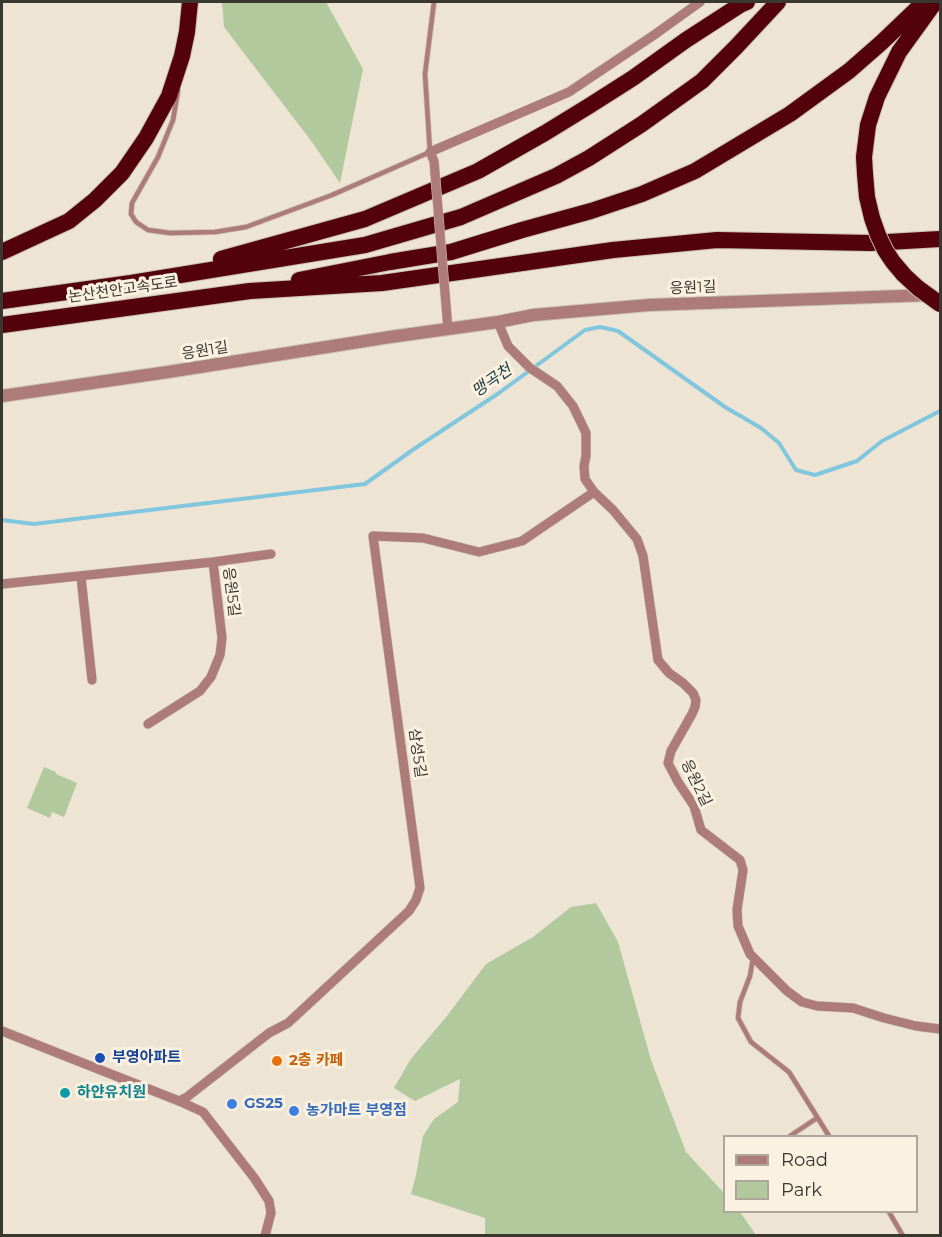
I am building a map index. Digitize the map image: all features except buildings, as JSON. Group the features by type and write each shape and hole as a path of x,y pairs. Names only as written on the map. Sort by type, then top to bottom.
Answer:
{"highway":[{"path":"2,252 69,221 95,200 122,173 159,116 175,80 187,32 190,2"},
{"path":"131,283 365,219 478,171 589,106 695,34 747,2"},
{"path":"131,283 365,245 461,217 556,176 642,124 702,81 778,2"},
{"path":"250,291 451,252 642,194 695,171 790,114 849,71 924,2"},
{"path":"935,2 899,52 876,97 868,125 864,157 867,197 878,235 885,250 904,275 940,304"},
{"path":"870,243 940,239"},
{"path":"250,291 382,283 614,250 717,240 870,243 940,249"},
{"name":"논산천안고속도로","path":"2,301 131,283"},
{"name":"논산천안고속도로","path":"2,325 250,291"}],"street":[{"path":"448,329 434,161 430,152 569,92 700,2"},
{"name":"응원1길","path":"2,396 533,315 649,305 940,295"},
{"name":"응원2길","path":"498,322 508,346 526,364 557,386 573,406 586,433 585,479 637,539 643,556 658,660 669,673 693,693 696,700 692,714 671,751 668,763 694,806 701,830 740,860 743,870 736,910 738,926 750,954 787,991 802,1002 817,1006 853,1008 916,1026 940,1029"},
{"name":"삼성5길","path":"179,1101 269,1032 288,1023 409,911 419,894 373,536 423,538 479,552 522,542 594,492"},
{"path":"213,562 271,554"},
{"name":"응원5길","path":"2,584 213,562 222,638 220,655 211,677 200,691 148,724"},
{"path":"81,577 92,680"},
{"path":"2,1031 203,1112 255,1179 268,1201 271,1213 265,1236"}],"lane":[{"path":"182,56 173,120 158,157 132,203 131,214 136,222 148,230 215,232 246,227 333,195 430,152 425,74 434,2"},
{"path":"753,957 750,976 740,1002 738,1018 752,1042 789,1072 828,1135"},
{"path":"793,1135 818,1118"},
{"path":"890,1213 903,1236"}],"green space":[{"path":"222,2 326,2 363,69 340,183 312,142 224,27"},
{"path":"44,767 77,783 64,817 52,812 50,818 27,808"},
{"path":"596,903 618,942 651,1060 686,1152 723,1192 723,1213 741,1213 756,1235 485,1235 485,1218 411,1194 423,1136 434,1119 458,1102 460,1079 415,1101 394,1088 410,1060 486,964 533,937 571,907"}],"waterway":[{"name":"맹곡천","path":"2,520 34,524 365,484 499,393 585,330 600,327 618,331 725,407 761,428 779,443 796,470 815,475 857,461 882,441 940,411"}],"place":[{"name":"부영아파트","path":"100,1058"},
{"name":"2층 카페","path":"277,1061"},
{"name":"하얀유치원","path":"65,1093"},
{"name":"GS25","path":"232,1104"},
{"name":"농가마트 부영점","path":"294,1111"}]}
